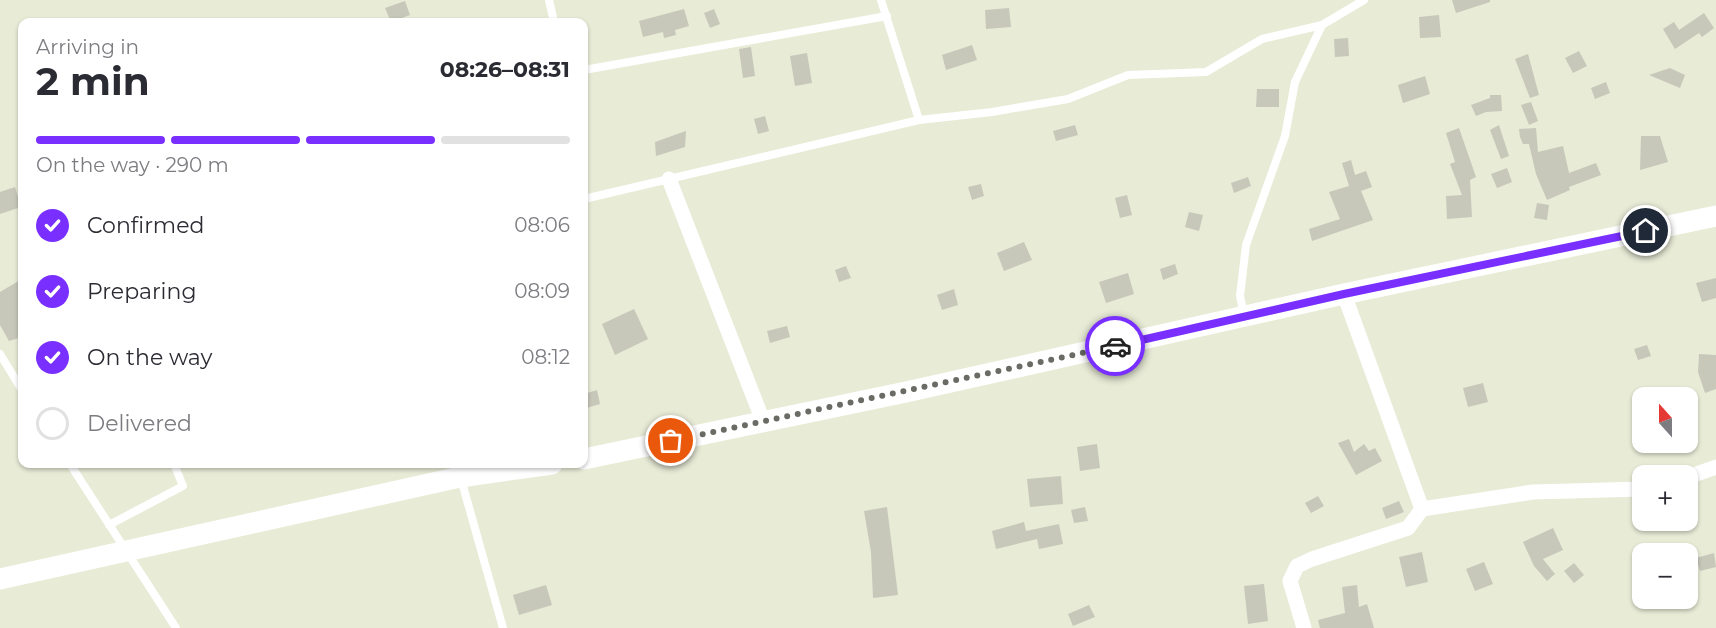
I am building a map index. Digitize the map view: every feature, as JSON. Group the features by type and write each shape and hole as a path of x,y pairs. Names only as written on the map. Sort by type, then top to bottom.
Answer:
{"main road":[{"path":"588,458 1245,318 1344,294 1716,216"},
{"path":"0,579 460,477 524,468"}],"street":[{"path":"669,179 763,421"},
{"path":"1344,294 1422,509"},
{"path":"1698,473 1716,467"},
{"path":"1304,628 1290,581 1297,566 1408,528 1422,509 1533,492 1632,489"}],"lane":[{"path":"549,0 553,18"},
{"path":"881,0 919,120"},
{"path":"588,198 919,120 992,112 1068,99 1128,75 1206,72 1262,39 1322,25 1364,0"},
{"path":"588,69 886,16"},
{"path":"1245,318 1240,296 1246,245 1285,136 1295,82 1322,25"},
{"path":"0,354 18,383"},
{"path":"73,468 176,628"},
{"path":"109,525 183,486 176,468"},
{"path":"460,477 503,628"}],"building":[{"path":"1452,0 1490,0 1490,2 1456,13"},
{"path":"405,1 410,15 402,18 389,18 385,8"},
{"path":"1009,8 1011,27 986,29 985,10"},
{"path":"684,9 689,26 675,30 676,35 664,38 663,32 643,37 639,21"},
{"path":"714,9 720,24 710,28 704,13"},
{"path":"1704,13 1714,28 1702,37 1699,33 1675,49 1663,29 1674,22 1679,30"},
{"path":"1439,15 1441,37 1420,38 1419,17"},
{"path":"1348,38 1349,56 1335,57 1334,39"},
{"path":"972,45 977,60 946,70 942,55"},
{"path":"751,47 755,76 743,78 739,49"},
{"path":"1579,51 1587,66 1573,73 1565,58"},
{"path":"807,53 812,83 795,86 790,56"},
{"path":"1528,54 1539,95 1530,98 1515,59"},
{"path":"1670,68 1685,75 1680,88 1649,75"},
{"path":"1425,76 1430,94 1403,103 1398,85"},
{"path":"1606,82 1610,93 1595,99 1591,88"},
{"path":"1257,89 1279,89 1279,107 1256,107"},
{"path":"1490,95 1501,95 1502,111 1486,112 1476,116 1471,105 1490,98"},
{"path":"1531,102 1538,121 1529,125 1521,105"},
{"path":"765,116 769,131 758,134 754,119"},
{"path":"1075,125 1078,135 1056,141 1053,131"},
{"path":"1499,125 1509,156 1501,159 1490,130"},
{"path":"1459,128 1476,177 1470,180 1472,217 1447,219 1446,196 1462,195 1450,164 1455,162 1446,133"},
{"path":"1536,128 1538,152 1563,146 1569,173 1596,163 1601,175 1569,187 1570,190 1547,200 1536,174 1529,144 1523,144 1520,137 1519,129"},
{"path":"686,131 685,147 656,156 655,142"},
{"path":"1641,136 1660,136 1668,162 1640,170"},
{"path":"1351,160 1355,175 1366,171 1372,187 1361,191 1373,220 1312,241 1309,229 1340,219 1329,192 1349,186 1342,163"},
{"path":"1507,168 1512,182 1497,188 1491,174"},
{"path":"1248,177 1251,186 1234,193 1231,183"},
{"path":"981,184 984,196 972,200 968,187"},
{"path":"15,187 18,208 0,214 0,192"},
{"path":"1127,195 1132,215 1120,218 1115,198"},
{"path":"1537,203 1549,205 1547,220 1534,218"},
{"path":"1189,212 1203,215 1199,231 1185,227"},
{"path":"1024,242 1032,260 1004,271 997,253"},
{"path":"1175,264 1178,274 1163,280 1160,269"},
{"path":"846,266 851,278 839,282 835,270"},
{"path":"1128,273 1134,294 1106,303 1099,282"},
{"path":"1716,278 1716,298 1702,302 1696,283"},
{"path":"18,281 18,338 9,341 0,325 0,292"},
{"path":"954,289 958,305 942,310 937,295"},
{"path":"634,309 648,339 615,355 602,324"},
{"path":"787,326 790,337 770,343 767,331"},
{"path":"1647,345 1651,356 1638,360 1634,349"},
{"path":"1699,354 1716,355 1716,389 1705,393 1698,372"},
{"path":"1483,383 1488,402 1468,407 1463,388"},
{"path":"597,390 600,404 588,407 588,393"},
{"path":"1349,439 1354,452 1364,444 1369,451 1375,448 1382,461 1356,475 1338,443"},
{"path":"1097,444 1100,468 1080,471 1077,447"},
{"path":"1061,476 1063,504 1030,507 1027,479"},
{"path":"1318,496 1324,506 1311,513 1305,503"},
{"path":"1399,501 1404,512 1386,519 1382,508"},
{"path":"887,507 898,595 873,598 871,552 864,511"},
{"path":"1085,507 1088,521 1074,523 1071,510"},
{"path":"1024,522 1026,531 1059,524 1063,544 1039,549 1037,539 996,549 992,531"},
{"path":"1553,528 1563,550 1543,559 1555,574 1547,581 1534,566 1523,542"},
{"path":"1422,552 1428,582 1406,587 1399,557"},
{"path":"1714,553 1716,567 1700,571 1698,557"},
{"path":"1484,562 1493,584 1475,591 1466,569"},
{"path":"1574,563 1584,575 1574,583 1564,571"},
{"path":"1264,584 1268,621 1248,624 1244,586"},
{"path":"546,585 552,605 519,615 513,595"},
{"path":"1357,585 1359,607 1367,604 1374,628 1320,628 1318,620 1345,613 1342,587"},
{"path":"1089,605 1095,617 1073,626 1068,614"}],"way so far":[{"path":"671,441 1115,346"}],"route":[{"path":"1115,346 1344,294 1646,231"}]}
